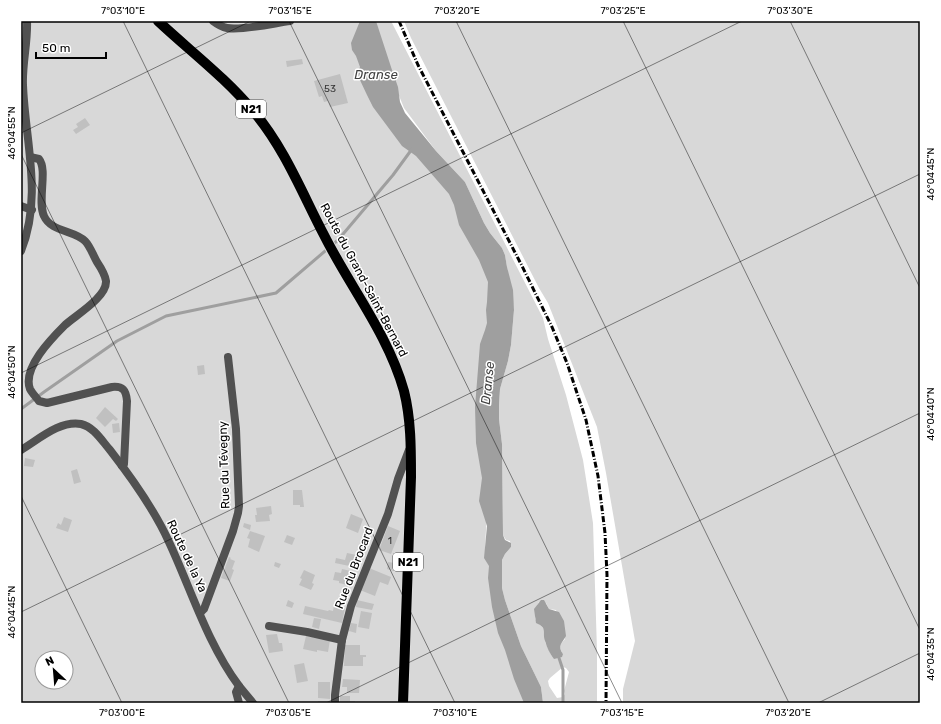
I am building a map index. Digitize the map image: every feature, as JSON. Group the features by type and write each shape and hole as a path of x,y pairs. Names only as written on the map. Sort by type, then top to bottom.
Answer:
{"main road":[{"name":"Route du Grand-Saint-Bernard","path":"158,21 218,75 254,112 275,140 336,257 380,333 396,367 407,404 411,445 403,703"}],"street":[{"path":"21,251 28,232 32,210 30,157 22,93 28,21"},
{"path":"216,23 228,28 237,29 290,21"},
{"path":"30,157 39,160 42,166 42,208 45,219 53,226 85,241 103,273 106,283 103,291 98,297 66,325 36,360 28,377 29,387 39,401 50,402 112,387 123,388 126,392 128,401 124,464 122,466"},
{"path":"21,206 32,210"},
{"name":"Rue du Tévegny","path":"200,613 204,609 233,531 239,506 236,429 228,357"},
{"name":"Route de la Ya","path":"21,450 62,426 77,424 87,426 98,436 122,466 164,531 224,664 238,686 253,703"},
{"name":"Rue du Brocard","path":"335,703 342,640 351,606 385,521 398,479 411,445"},
{"path":"269,626 308,632 342,640"},
{"path":"238,686 236,692 239,703"}],"shaded area":[{"path":"21,21 366,21 382,94 489,251 497,339 485,547 535,703 21,703"},
{"path":"374,21 391,21 543,318 548,339 566,395 583,460 593,523 597,703 543,703 541,687 521,646 505,600 502,588 502,560 511,547 510,541 506,540 503,535 502,444 499,405 500,389 511,345 514,310 505,255 502,248 484,223 465,182 436,151 404,108 389,71","holes":["539,602 546,603 549,609 556,610 565,639 560,646 560,650 563,654 552,656 545,642 544,629 535,619 535,609","563,667 569,672 564,691 565,694 563,697 557,698 549,686 548,681"]},
{"path":"404,21 920,21 920,703 623,703 623,689 635,641 597,427 548,303 411,38"}],"water":[{"name":"Dranse","path":"360,21 376,21 398,87 400,102 405,113 436,151 465,182 484,223 502,248 505,255 513,290 514,310 511,345 500,389 499,405 502,444 503,535 505,540 511,543 511,547 502,560 502,588 521,646 541,687 543,703 524,703 514,679 498,633 492,607 488,578 489,566 484,558 487,526 479,501 482,478 476,443 475,407 480,344 487,323 486,310 488,282 479,260 459,225 454,205 449,194 416,156 402,146 373,107 367,95 359,78 358,72 360,67 352,50 351,43"},
{"path":"541,600 544,600 549,609 559,612 564,621 566,636 560,647 563,654 562,657 554,659 546,644 544,630 536,623 534,609"}],"building":[{"path":"302,59 303,64 287,67 286,61"},
{"path":"340,74 348,103 330,107 328,101 324,102 322,96 319,97 314,81"},
{"path":"85,118 90,125 76,134 73,130 78,127 76,124"},
{"path":"204,365 205,374 198,375 197,366"},
{"path":"105,407 118,419 116,421 113,419 105,427 96,418"},
{"path":"119,423 120,432 113,433 112,424"},
{"path":"25,458 35,460 33,467 24,466"},
{"path":"77,469 81,482 74,484 71,471"},
{"path":"293,490 302,490 304,507 300,507 300,505 293,505"},
{"path":"271,506 272,514 269,515 270,521 256,522 256,508"},
{"path":"351,514 363,519 358,533 346,528"},
{"path":"64,517 72,520 68,532 56,528 58,523 61,525"},
{"path":"244,523 251,525 250,530 243,527"},
{"path":"388,526 400,531 391,554 379,550"},
{"path":"250,531 265,536 259,552 248,547 250,539 247,538"},
{"path":"287,535 295,538 292,545 284,542"},
{"path":"347,553 362,556 359,568 335,563 336,558 345,560"},
{"path":"229,557 235,561 232,569 234,570 230,581 221,578"},
{"path":"275,562 281,564 279,568 274,566"},
{"path":"388,562 395,563 393,571 387,569"},
{"path":"369,568 391,577 388,585 380,582 375,596 360,590"},
{"path":"342,569 355,572 352,586 333,580 335,572 341,573"},
{"path":"304,570 315,575 312,583 314,584 311,590 299,585 302,579 300,578"},
{"path":"288,600 294,603 292,608 286,606"},
{"path":"357,600 374,604 372,610 356,607"},
{"path":"305,606 328,611 333,611 334,606 345,608 342,623 303,614"},
{"path":"361,611 372,613 369,629 358,627"},
{"path":"314,618 321,619 319,629 312,627"},
{"path":"351,623 357,624 356,633 349,631"},
{"path":"277,634 279,643 282,643 283,651 269,653 266,635"},
{"path":"306,636 330,640 328,652 317,650 317,652 303,649"},
{"path":"345,645 360,645 360,655 366,655 366,657 363,657 363,666 344,666"},
{"path":"304,663 308,681 297,683 294,665"},
{"path":"343,679 360,680 359,693 347,693 347,687 342,687"},
{"path":"318,682 330,682 330,699 318,698"},
{"path":"340,696 350,696 350,701 355,701 355,703 340,703"},
{"path":"318,701 330,701 330,703 318,703"}],"waterway":[{"path":"21,409 117,341 166,316 276,293 338,240 393,175 412,149"},
{"path":"559,658 563,670 563,703"}],"railway":[{"path":"399,21 418,65 552,327 567,363 586,420 598,476 605,533 607,575 606,703"}]}
